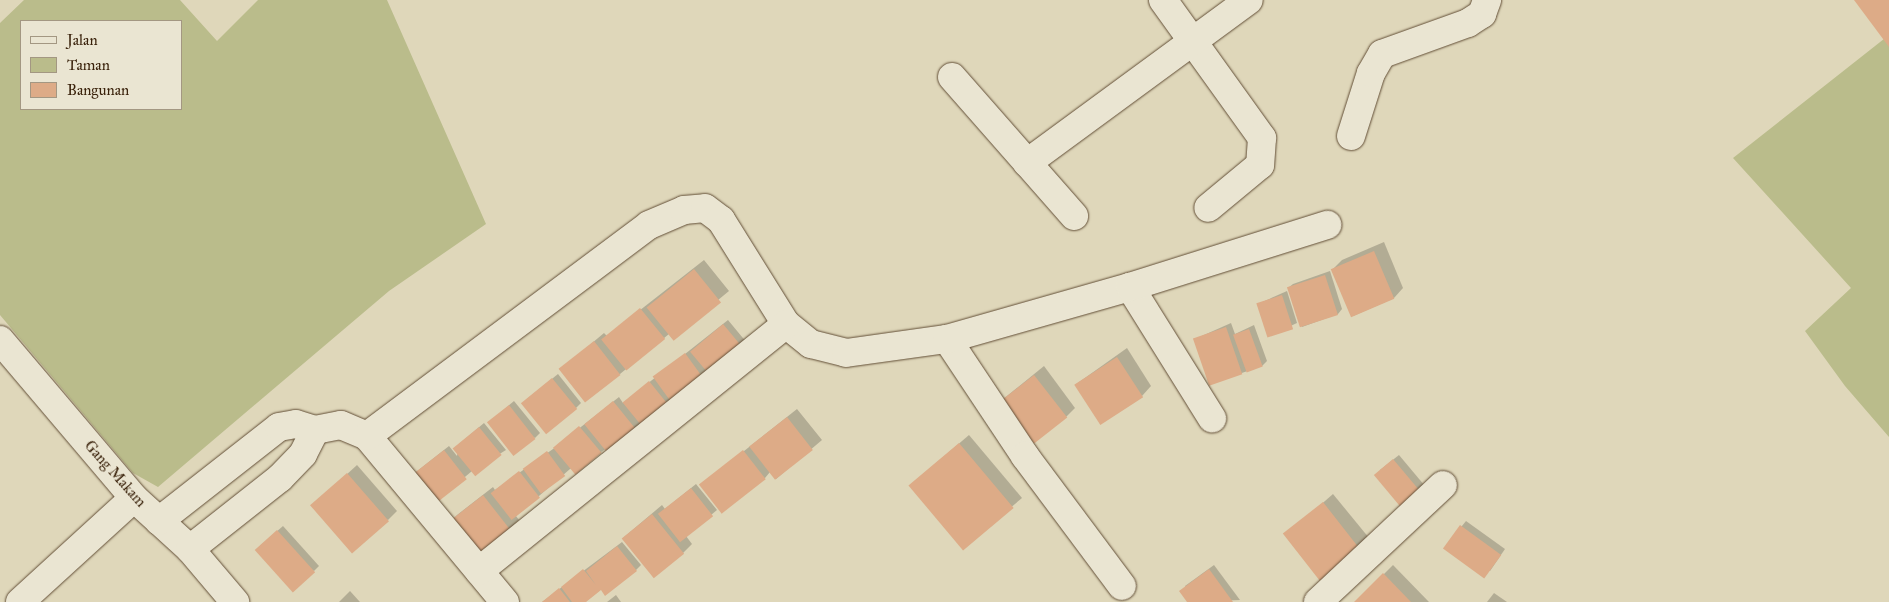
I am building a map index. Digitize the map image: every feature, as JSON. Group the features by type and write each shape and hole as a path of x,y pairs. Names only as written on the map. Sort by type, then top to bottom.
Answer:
{"street":[{"path":"1163,0 1255,124 1263,144 1260,164 1208,208"},
{"path":"1027,163 1195,42 1249,0"},
{"path":"1350,136 1372,72 1382,54 1468,22 1482,14 1487,0"},
{"path":"952,77 1074,216"},
{"path":"367,436 649,225 684,210 705,208 717,216 786,324 811,344 846,353 947,339 1130,287 1327,225"},
{"path":"1130,287 1212,418"},
{"path":"479,570 786,324"},
{"path":"947,339 1025,456 1122,586"},
{"name":"Gang Makam","path":"1,344 134,498 190,549 234,602"},
{"path":"159,521 273,431 289,424 315,430 341,426 367,436 505,602"},
{"path":"190,549 280,478 303,454 315,430"},
{"path":"1318,602 1443,485"},
{"path":"20,602 134,498"}],"green space":[{"path":"24,0 180,0 217,41 258,0 387,0 486,224 389,291 158,487 133,473 0,315 0,23"},
{"path":"1889,35 1889,437 1845,386 1805,331 1851,288 1733,158"}],"building":[{"path":"1854,0 1889,0 1889,47"},
{"path":"1374,251 1394,299 1351,317 1331,269"},
{"path":"694,269 721,302 674,341 647,307"},
{"path":"1325,275 1338,315 1300,327 1287,287"},
{"path":"1282,295 1293,329 1267,338 1256,303"},
{"path":"640,308 665,339 626,371 601,339"},
{"path":"723,324 748,354 715,382 690,352"},
{"path":"1226,327 1242,374 1209,386 1193,338"},
{"path":"1249,329 1263,367 1247,372 1233,335"},
{"path":"594,341 620,375 585,403 559,369"},
{"path":"685,353 707,383 674,406 653,377"},
{"path":"1117,357 1143,397 1100,425 1074,385"},
{"path":"1034,375 1067,418 1034,443 1001,401"},
{"path":"552,378 577,409 546,434 521,403"},
{"path":"649,381 672,409 645,430 623,402"},
{"path":"613,401 637,431 608,454 584,424"},
{"path":"509,405 535,439 513,456 487,422"},
{"path":"787,417 813,450 775,480 749,447"},
{"path":"579,426 601,453 575,475 553,448"},
{"path":"479,427 502,455 475,476 453,448"},
{"path":"959,443 1014,508 963,551 908,485"},
{"path":"444,450 467,479 432,506 409,477"},
{"path":"743,450 766,479 722,514 699,484"},
{"path":"547,451 565,476 541,494 523,469"},
{"path":"1393,459 1426,498 1407,514 1374,475"},
{"path":"519,471 540,498 512,520 491,493"},
{"path":"347,473 389,521 352,553 310,505"},
{"path":"691,488 713,516 680,542 658,514"},
{"path":"483,495 510,530 473,559 446,524"},
{"path":"1323,502 1365,556 1325,587 1283,533"},
{"path":"652,514 684,554 654,578 622,539"},
{"path":"1460,525 1501,555 1484,578 1443,548"},
{"path":"277,530 315,572 293,592 255,550"},
{"path":"617,546 637,571 605,596 601,590 586,602 572,602 561,587 583,569 596,585 586,571"},
{"path":"1209,569 1233,602 1187,602 1179,591"},
{"path":"1383,573 1411,602 1354,602"},
{"path":"559,588 570,602 542,602"}]}
